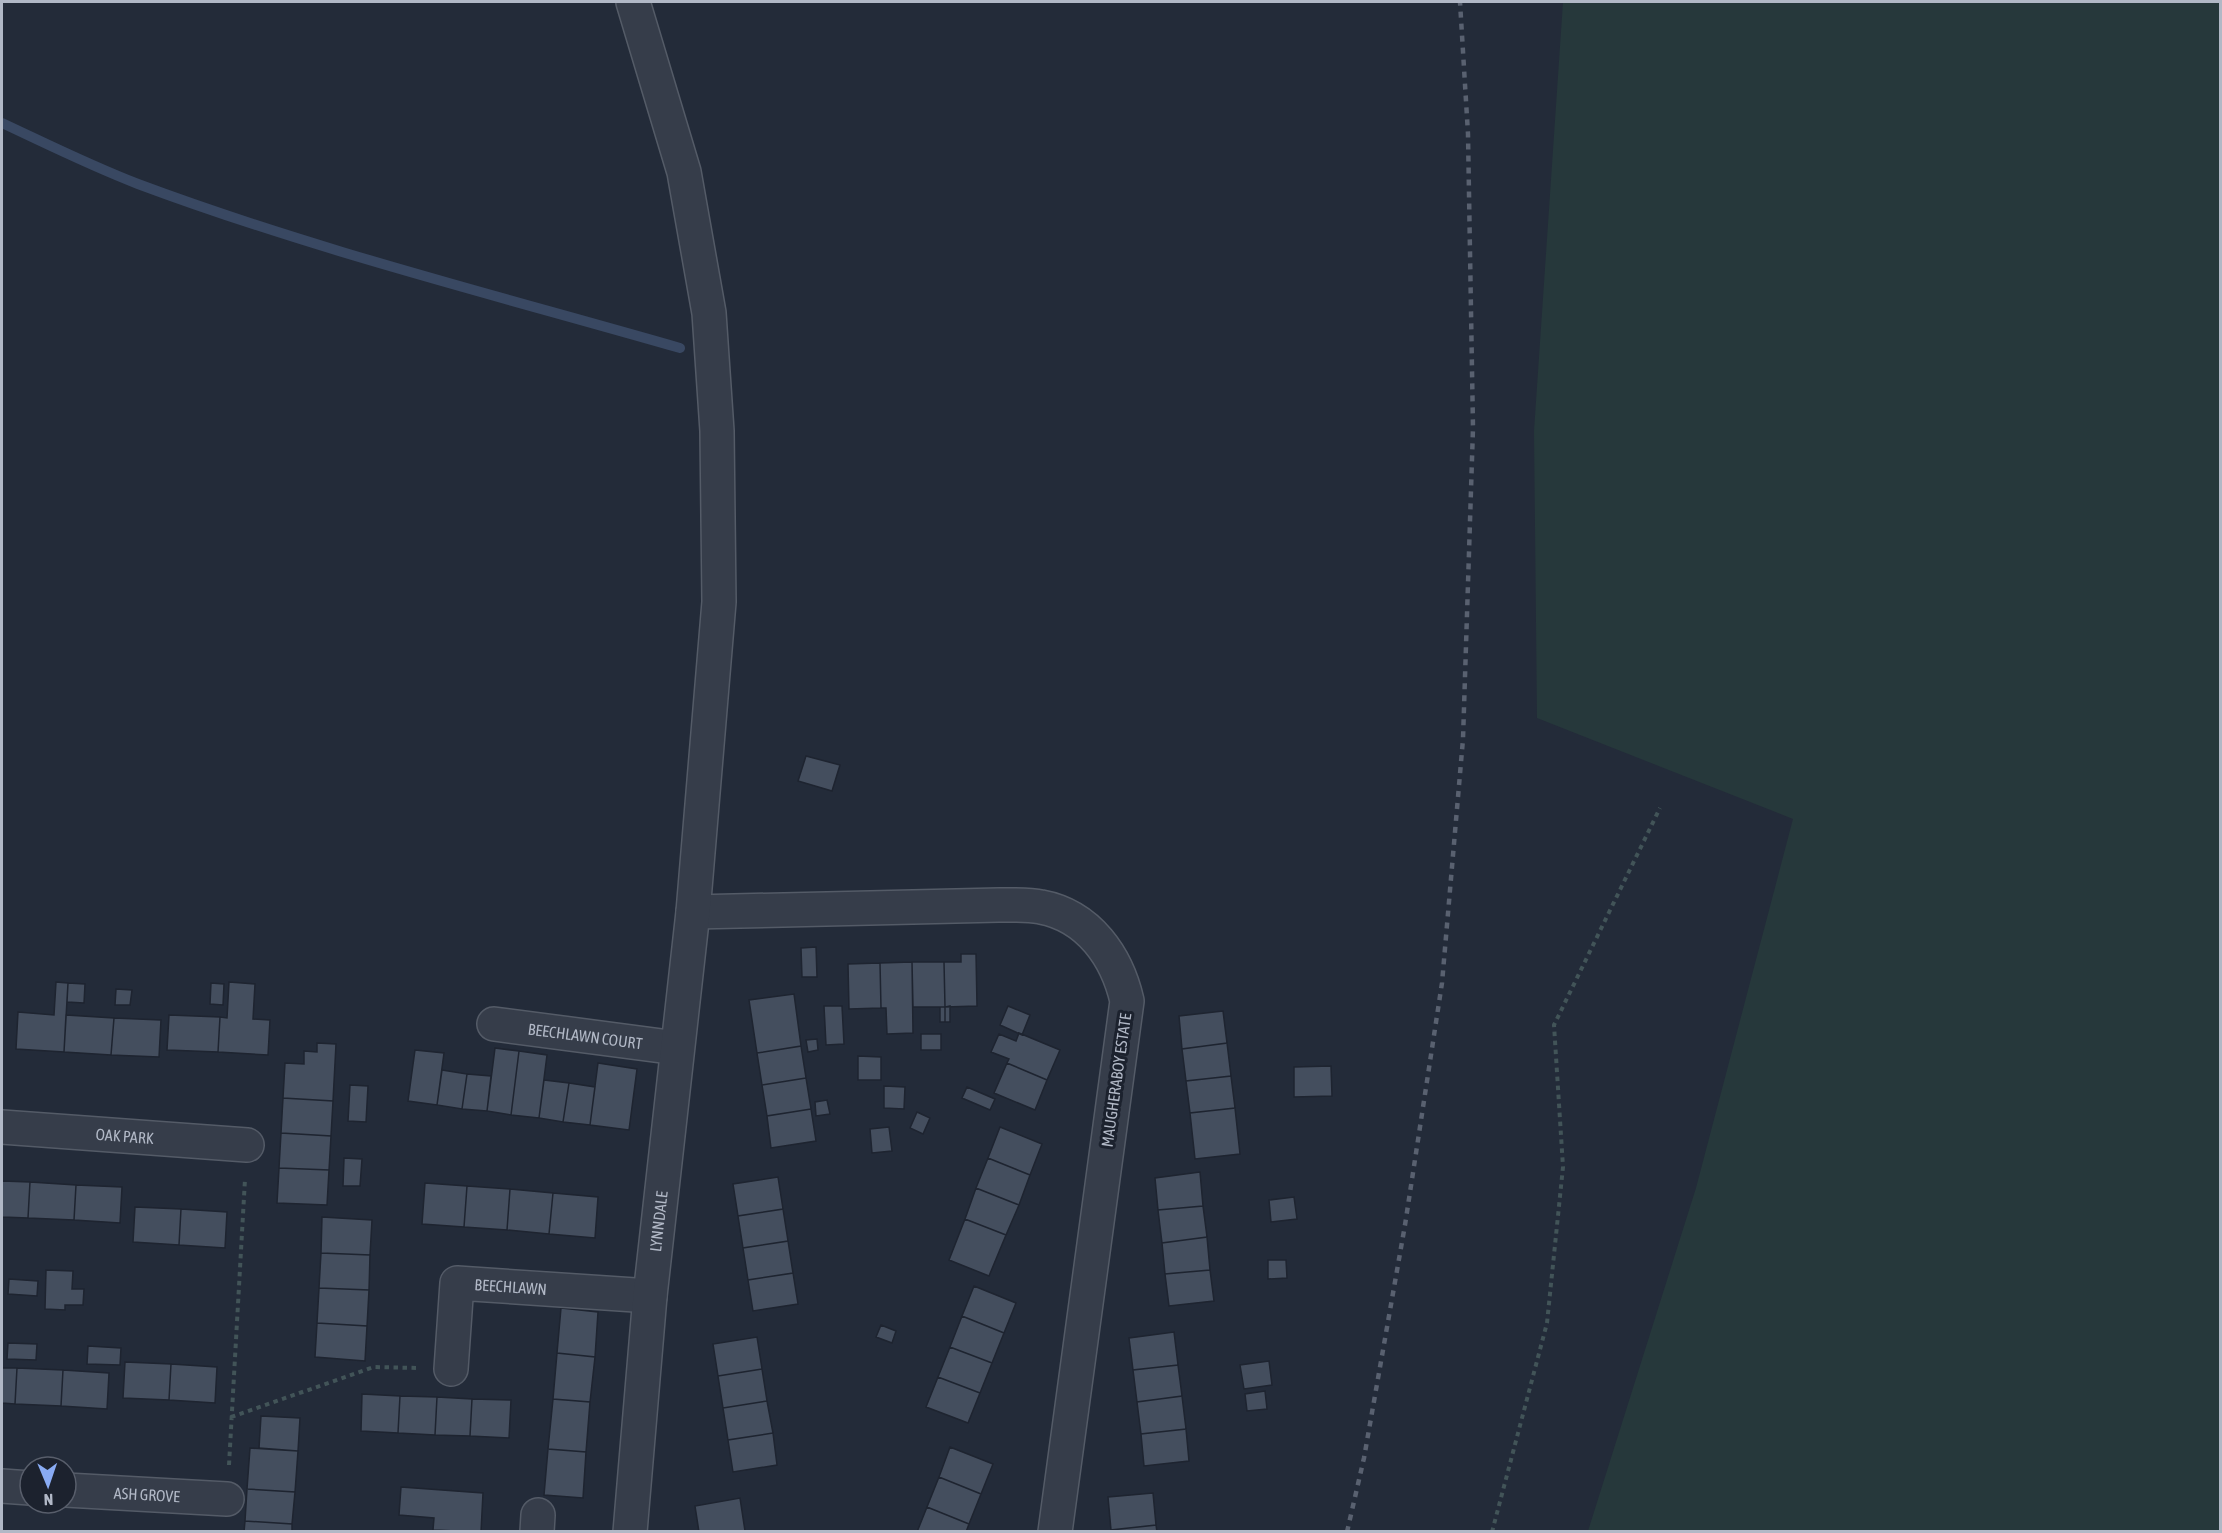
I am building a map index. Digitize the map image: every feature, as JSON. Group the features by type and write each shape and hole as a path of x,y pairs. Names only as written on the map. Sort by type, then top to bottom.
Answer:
{"street":[{"name":"LYNNDALE","path":"630,1532 650,1296 693,912 720,602 717,431 709,313 684,172 633,2"},
{"name":"MAUGHERABOY ESTATE","path":"693,912 1042,907 1080,924 1096,938 1111,957 1122,978 1127,1001 1055,1532"},
{"name":"BEECHLAWN COURT","path":"494,1024 677,1048"},
{"name":"OAK PARK","path":"2,1127 247,1145"},
{"name":"BEECHLAWN","path":"451,1369 457,1283 650,1296"},
{"path":"2,1486 18,1487"},
{"name":"ASH GROVE","path":"78,1491 227,1498"}],"path":[{"path":"1492,1532 1547,1323 1563,1167 1554,1025 1660,808"},
{"path":"227,1498 247,1145"},
{"path":"231,1417 374,1367 451,1369"}],"shaded area":[{"path":"1563,2 2220,2 2220,1531 1588,1531 1696,1188 1793,819 1537,718 1534,431"}],"building":[{"path":"806,756 840,765 832,791 798,781"},
{"path":"816,947 817,977 802,977 801,948"},
{"path":"961,954 976,954 977,1006 945,1007 944,962 961,962"},
{"path":"912,962 913,1033 887,1034 886,1008 881,1008 880,963"},
{"path":"912,962 944,962 945,1007 913,1007"},
{"path":"880,963 881,1008 849,1009 848,964"},
{"path":"56,982 68,983 64,1052 16,1049 18,1012 54,1015"},
{"path":"229,982 255,984 253,1019 270,1020 268,1055 218,1052 220,1017 227,1018"},
{"path":"68,983 85,984 84,1003 67,1002"},
{"path":"211,983 224,984 223,1005 210,1004"},
{"path":"116,989 132,990 130,1005 115,1005"},
{"path":"794,994 801,1046 757,1053 749,1000"},
{"path":"824,1006 842,1006 844,1044 826,1045"},
{"path":"950,1006 950,1022 945,1022 945,1007"},
{"path":"1008,1006 1030,1015 1022,1035 1000,1025"},
{"path":"940,1007 945,1007 945,1022 940,1022"},
{"path":"1223,1011 1227,1043 1182,1049 1179,1016"},
{"path":"66,1015 114,1018 111,1055 64,1052"},
{"path":"169,1015 220,1017 218,1052 167,1050"},
{"path":"114,1018 161,1020 159,1057 111,1055"},
{"path":"1019,1033 1060,1050 1047,1080 1007,1063 1009,1059 991,1052 999,1034 1016,1041"},
{"path":"921,1034 941,1034 941,1050 921,1050"},
{"path":"817,1039 818,1050 808,1052 806,1040"},
{"path":"317,1043 336,1044 333,1101 283,1098 285,1063 304,1064 304,1051 317,1052"},
{"path":"1227,1043 1231,1076 1186,1081 1182,1049"},
{"path":"801,1046 806,1078 762,1085 757,1053"},
{"path":"495,1048 519,1051 511,1115 487,1111"},
{"path":"415,1050 444,1053 437,1105 408,1101"},
{"path":"519,1051 547,1055 539,1118 511,1115"},
{"path":"858,1056 881,1057 881,1080 858,1080"},
{"path":"598,1063 637,1069 629,1130 590,1125"},
{"path":"1007,1063 1047,1080 1035,1110 994,1093"},
{"path":"1331,1066 1332,1096 1294,1097 1294,1067"},
{"path":"442,1070 467,1074 462,1109 437,1105"},
{"path":"467,1074 491,1076 487,1111 462,1109"},
{"path":"1231,1076 1235,1108 1190,1113 1186,1081"},
{"path":"806,1078 811,1109 767,1116 762,1085"},
{"path":"544,1080 569,1083 563,1122 539,1118"},
{"path":"569,1083 595,1087 590,1125 563,1122"},
{"path":"350,1085 368,1086 366,1122 348,1121"},
{"path":"884,1086 905,1087 904,1109 884,1108"},
{"path":"967,1087 995,1099 990,1110 962,1098"},
{"path":"283,1098 333,1101 331,1136 281,1133"},
{"path":"827,1100 830,1114 816,1116 815,1102"},
{"path":"1235,1108 1240,1154 1195,1159 1190,1113"},
{"path":"811,1109 816,1141 771,1148 767,1116"},
{"path":"917,1112 930,1118 923,1134 910,1128"},
{"path":"889,1127 892,1151 872,1153 870,1129"},
{"path":"1000,1127 1042,1144 1030,1175 988,1158"},
{"path":"281,1133 331,1136 329,1170 279,1168"},
{"path":"344,1158 362,1159 360,1186 343,1186"},
{"path":"988,1158 1030,1175 1019,1205 976,1188"},
{"path":"279,1168 329,1170 327,1205 277,1203"},
{"path":"1200,1172 1203,1206 1158,1210 1155,1178"},
{"path":"778,1177 783,1209 738,1216 733,1184"},
{"path":"2,1181 30,1182 28,1218 2,1217"},
{"path":"30,1182 76,1185 74,1220 28,1218"},
{"path":"425,1183 467,1186 464,1227 422,1224"},
{"path":"76,1185 122,1187 120,1223 74,1220"},
{"path":"467,1186 510,1189 507,1230 464,1227"},
{"path":"976,1188 1019,1205 1006,1235 965,1219"},
{"path":"510,1189 553,1193 549,1234 507,1230"},
{"path":"553,1193 598,1197 595,1238 549,1234"},
{"path":"1294,1197 1297,1219 1271,1222 1269,1200"},
{"path":"1203,1206 1207,1237 1162,1243 1158,1210"},
{"path":"135,1207 181,1209 179,1245 133,1242"},
{"path":"181,1209 227,1212 225,1248 179,1245"},
{"path":"783,1209 788,1241 743,1248 738,1216"},
{"path":"322,1217 372,1220 370,1255 321,1253"},
{"path":"965,1219 1006,1235 989,1276 949,1260"},
{"path":"1207,1237 1210,1270 1165,1274 1162,1243"},
{"path":"788,1241 793,1273 748,1280 743,1248"},
{"path":"321,1253 370,1255 369,1290 319,1288"},
{"path":"1268,1260 1286,1260 1287,1278 1268,1279"},
{"path":"46,1270 73,1271 72,1289 84,1289 83,1305 65,1305 65,1310 45,1309"},
{"path":"1210,1270 1214,1301 1169,1306 1165,1274"},
{"path":"793,1273 798,1304 753,1311 748,1280"},
{"path":"9,1279 38,1281 37,1296 8,1294"},
{"path":"974,1286 1016,1303 1004,1333 962,1316"},
{"path":"319,1288 369,1290 367,1326 317,1323"},
{"path":"561,1308 598,1312 595,1357 557,1353"},
{"path":"962,1316 1004,1333 992,1363 950,1347"},
{"path":"317,1323 367,1326 365,1361 315,1357"},
{"path":"881,1325 896,1331 892,1343 876,1337"},
{"path":"1174,1332 1178,1365 1133,1370 1129,1338"},
{"path":"757,1337 762,1369 718,1376 713,1344"},
{"path":"8,1343 37,1344 36,1360 7,1359"},
{"path":"88,1346 121,1348 120,1365 87,1364"},
{"path":"950,1347 992,1363 980,1393 938,1377"},
{"path":"557,1353 595,1357 590,1402 553,1399"},
{"path":"1269,1361 1272,1385 1244,1389 1240,1365"},
{"path":"125,1362 171,1364 169,1400 123,1398"},
{"path":"171,1364 217,1367 215,1403 169,1400"},
{"path":"1178,1365 1182,1396 1137,1402 1133,1370"},
{"path":"2,1368 17,1368 15,1404 2,1403"},
{"path":"17,1368 63,1370 61,1406 15,1404"},
{"path":"762,1369 767,1401 723,1408 718,1376"},
{"path":"63,1370 109,1373 107,1409 61,1406"},
{"path":"938,1377 980,1393 968,1423 926,1407"},
{"path":"1265,1391 1267,1409 1247,1411 1245,1394"},
{"path":"362,1394 400,1396 398,1433 361,1431"},
{"path":"400,1396 437,1397 435,1435 398,1433"},
{"path":"1182,1396 1186,1429 1141,1434 1137,1402"},
{"path":"437,1397 472,1399 470,1436 435,1435"},
{"path":"472,1399 511,1400 509,1438 470,1436"},
{"path":"553,1399 590,1402 586,1452 548,1449"},
{"path":"767,1401 773,1433 728,1440 723,1408"},
{"path":"261,1416 300,1418 298,1451 259,1448"},
{"path":"1186,1429 1189,1461 1144,1466 1141,1434"},
{"path":"773,1433 777,1465 733,1472 728,1440"},
{"path":"950,1447 993,1464 981,1494 939,1477"},
{"path":"250,1448 298,1451 295,1492 247,1489"},
{"path":"548,1449 586,1452 583,1498 544,1495"},
{"path":"939,1477 981,1494 969,1524 927,1507"},
{"path":"401,1487 483,1493 481,1532 433,1530 434,1518 399,1515"},
{"path":"247,1489 295,1492 292,1524 245,1521"},
{"path":"1153,1493 1156,1525 1111,1530 1108,1497"},
{"path":"740,1498 745,1531 699,1532 695,1506"},
{"path":"927,1507 969,1524 966,1532 917,1532"},
{"path":"245,1521 292,1524 292,1532 244,1532"},
{"path":"1156,1525 1157,1532 1111,1532 1111,1530"}],"waterway":[{"path":"2,123 121,177 205,208 340,251 680,348"}],"railway":[{"path":"1347,1532 1364,1458 1405,1225 1442,983 1463,739 1473,428 1468,134 1460,2"}]}
